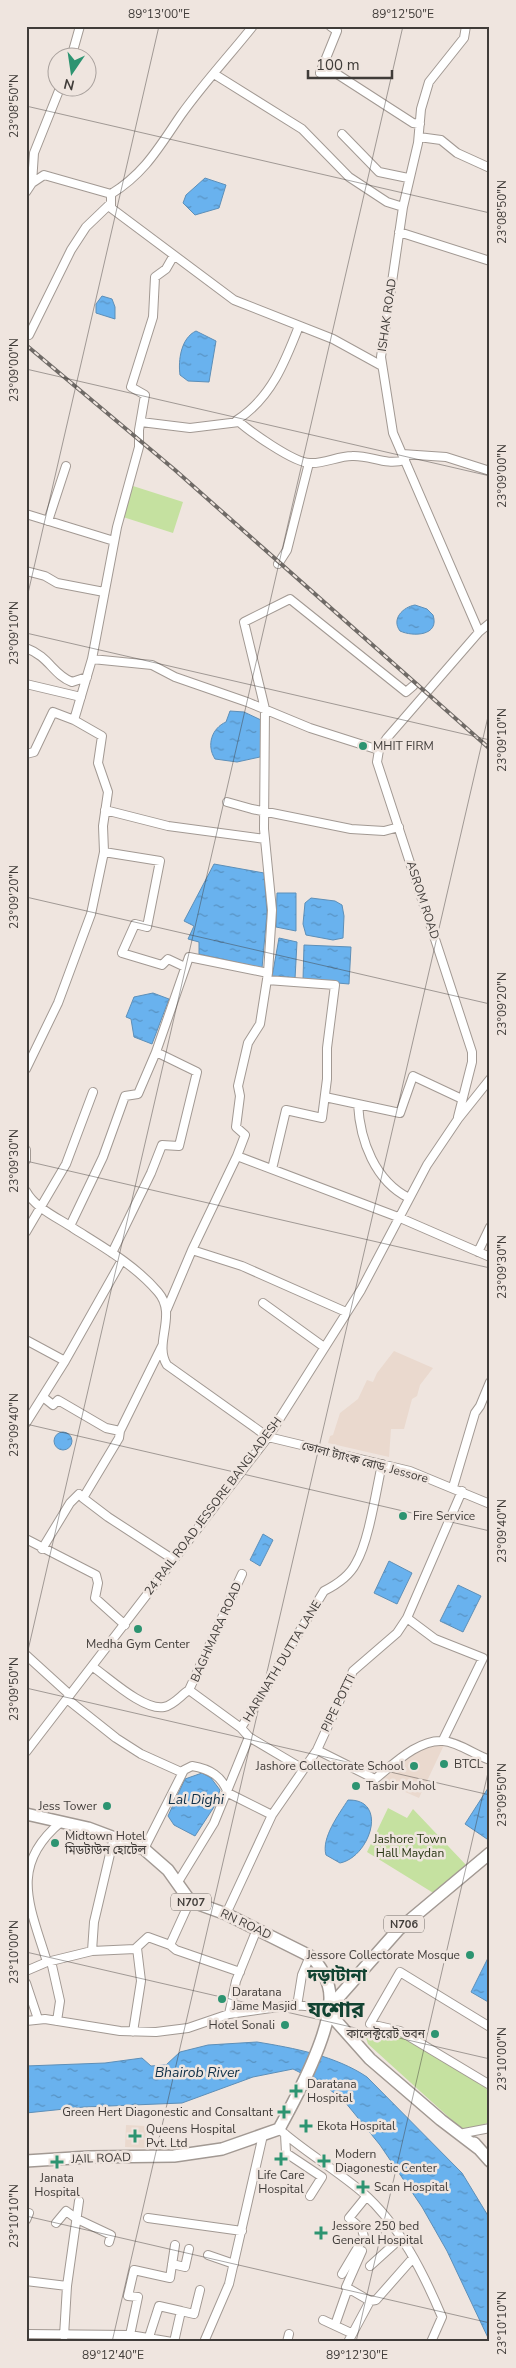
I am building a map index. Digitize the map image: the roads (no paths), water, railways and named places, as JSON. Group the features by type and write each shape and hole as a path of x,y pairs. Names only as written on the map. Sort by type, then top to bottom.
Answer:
{"highway":[{"name":"N707","path":"26,1814 114,1837 144,1850 156,1858 178,1882 190,1901"},
{"name":"N706","path":"329,2010 398,1930 490,1853"},
{"name":"RN ROAD","path":"190,1901 226,1914 310,1956 325,1978 330,1994 329,2010"},
{"path":"329,2010 370,2059 441,2120 487,2155"},
{"path":"282,2131 318,2047 329,2010"},
{"path":"342,2027 464,2132 487,2155"},
{"name":"JAIL ROAD","path":"26,2161 89,2157 174,2156 222,2149 263,2135 282,2131"}],"street":[{"path":"74,48 80,26"},
{"path":"26,192 32,183 44,175 111,194 130,183 148,164 181,115 254,26"},
{"path":"330,26 337,31 320,73 337,74 413,123 420,124"},
{"name":"ISHAK ROAD","path":"466,26 464,38 429,82 421,108 419,137 408,178 381,357 392,433 479,632"},
{"path":"214,74 302,129 332,160 361,184 387,202 403,208"},
{"path":"32,183 30,170 34,153 56,98"},
{"path":"342,134 379,172 408,178"},
{"path":"419,137 441,140 458,153 490,168"},
{"path":"111,194 111,208 234,300 333,339 382,366"},
{"path":"29,335 71,250 86,227 110,204"},
{"path":"399,232 490,261"},
{"path":"74,720 92,659 114,541 139,447 145,395 131,387 153,317 155,277 166,269 174,255"},
{"path":"239,422 237,420 249,412 273,386 299,326"},
{"path":"141,422 190,428 239,422 286,455 309,463 352,456 387,463 403,457 446,457 490,470"},
{"path":"278,564 287,550 309,463"},
{"path":"48,521 66,466"},
{"path":"26,514 114,541"},
{"path":"26,570 45,576 57,583 104,592"},
{"path":"268,1437 167,1365 162,1356 167,1309 245,1135 236,1127 240,1096 238,1086 248,1043 260,1024 267,977 272,910 265,839 265,709 244,622 290,599 406,692 413,686"},
{"path":"92,659 152,666 175,677 265,709 310,728 379,750 422,695 479,632 490,623"},
{"path":"26,648 46,658 65,680 72,682 87,677"},
{"path":"26,684 81,697"},
{"path":"26,754 34,752 53,712 74,720 102,736 98,763 108,792 103,826 104,852 91,914 58,1003 26,1069"},
{"name":"ASROM ROAD","path":"379,750 377,762 472,1052 472,1062 458,1119"},
{"path":"227,802 252,809 351,829 384,831 399,827"},
{"path":"105,810 168,826 265,839"},
{"path":"104,852 160,861 147,927 135,924 122,953 162,965 168,959 186,967"},
{"path":"70,1226 103,1157 125,1096 138,1094 156,1052 189,957 267,977 335,986 327,1048 322,1118 286,1110 272,1169"},
{"path":"112,1253 151,1173 162,1145 179,1146 197,1072 156,1052"},
{"path":"325,1097 400,1113 413,1076 462,1099"},
{"path":"458,1119 490,1079"},
{"path":"26,1232 66,1164 93,1092"},
{"path":"358,1104 363,1135 381,1176 396,1191 409,1198"},
{"name":"24 RAIL ROAD JESSORE BANGLADESH","path":"26,1752 268,1437 361,1290 398,1217 458,1119"},
{"path":"26,1150 26,1160"},
{"path":"237,1156 398,1217 490,1257"},
{"path":"26,1191 41,1207 122,1260 160,1294 167,1309"},
{"path":"478,1252 490,1227"},
{"path":"192,1250 266,1276 346,1312"},
{"path":"26,1424 28,1417 44,1397 122,1260"},
{"path":"263,1303 324,1346"},
{"path":"26,1340 65,1361"},
{"path":"83,1498 119,1438 120,1431 163,1343"},
{"path":"453,1487 475,1413 487,1393 490,1382"},
{"path":"44,1397 54,1405 58,1400 106,1428 120,1431"},
{"name":"ভোলা ট্যাংক রোড, Jessore","path":"268,1437 410,1471 453,1487 490,1504"},
{"name":"HARINATH DUTTA LANE","path":"241,1728 324,1591 335,1585 356,1565 363,1550 382,1464"},
{"name":"PIPE POTTI","path":"226,1914 272,1815 318,1750 353,1671 397,1633 407,1618 462,1491"},
{"path":"42,1549 70,1502 79,1494 108,1517 174,1560"},
{"path":"26,1539 42,1549 96,1575 98,1583 95,1598 125,1625"},
{"name":"BAGHMARA ROAD","path":"190,1690 242,1574"},
{"path":"407,1618 435,1638 483,1658 443,1740"},
{"path":"26,1655 68,1697 133,1748 181,1772"},
{"path":"93,1667 144,1704 156,1708 165,1707 190,1690 241,1728 249,1737 303,1769"},
{"path":"178,1882 214,1823 249,1737"},
{"path":"318,1750 375,1779 416,1748 430,1742 443,1740 490,1760"},
{"path":"144,1850 181,1772 192,1766 209,1771 222,1780 228,1792 272,1815"},
{"path":"57,2021 60,2002 49,1962 28,1902 27,1878 31,1863 48,1833 61,1822"},
{"path":"92,1951 94,1922 114,1837"},
{"path":"170,1945 190,1901"},
{"path":"229,2014 231,1998 257,1929"},
{"path":"26,1971 49,1962 92,1951 137,1948 148,1937 170,1945 176,1950 240,1972"},
{"path":"133,2032 141,1981 137,1948"},
{"path":"297,2006 302,1975 310,1956"},
{"path":"490,2027 400,1972 370,2024 400,2031 490,2085"},
{"path":"26,1983 38,2019"},
{"path":"26,2020 57,2021 133,2032 172,2031 188,2028 229,2014 297,2006 329,2010"},
{"path":"464,2132 490,2128"},
{"path":"282,2131 286,2153 322,2177 310,2196"},
{"path":"282,2131 366,2196 401,2238 442,2317 432,2341"},
{"path":"204,2342 229,2284 263,2135"},
{"path":"342,2274 364,2237 362,2229 349,2218 366,2196"},
{"path":"64,2336 67,2286 79,2201"},
{"path":"56,2223 66,2212 77,2220 111,2235 109,2242"},
{"path":"148,2218 242,2231"},
{"path":"370,2266 401,2238"},
{"path":"130,2335 138,2297 128,2296 134,2270 170,2278 175,2245"},
{"path":"172,2264 185,2267 189,2249"},
{"path":"335,2325 362,2251"},
{"path":"208,2255 234,2264"},
{"path":"348,2342 351,2333 370,2302 376,2300 413,2258"},
{"path":"26,2281 67,2286"},
{"path":"348,2288 370,2302"},
{"path":"149,2337 160,2306 194,2314 200,2290"},
{"path":"26,2334 88,2339 130,2335 173,2342 181,2311"},
{"path":"322,2320 351,2333"}],"water":[{"path":"205,178 226,185 219,208 195,215 183,203 186,195"},
{"path":"102,296 112,299 115,307 115,319 96,313 96,304"},
{"path":"196,331 216,341 209,382 188,381 180,375 180,363 184,344 191,334"},
{"path":"415,605 427,609 433,615 433,627 429,631 418,634 400,631 397,622 400,614 406,608"},
{"path":"230,711 244,712 261,720 262,750 260,757 237,762 215,759 211,748 212,738 217,728 226,722"},
{"path":"214,864 264,873 267,913 262,968 199,954 199,942 188,939 194,926 184,921"},
{"path":"277,893 296,893 296,931 276,927"},
{"path":"311,898 335,901 342,905 344,916 343,938 333,940 306,935 303,924 305,903"},
{"path":"279,938 297,942 295,979 272,977"},
{"path":"304,945 351,947 349,984 303,980"},
{"path":"153,993 169,999 152,1044 134,1037 131,1019 126,1017 134,997"},
{"path":"63,1432 69,1435 72,1441 69,1447 63,1450 57,1447 54,1441 57,1435"},
{"path":"263,1534 273,1540 260,1566 250,1560"},
{"path":"389,1561 412,1573 397,1604 374,1593"},
{"path":"458,1585 481,1596 463,1632 440,1621"},
{"name":"Lal Dighi","path":"202,1773 211,1778 220,1790 214,1807 195,1836 174,1825 168,1816 185,1779"},
{"path":"490,1785 490,1836 487,1839 465,1824"},
{"path":"348,1800 361,1802 368,1809 371,1818 371,1829 367,1840 360,1850 351,1859 340,1863 326,1855 325,1848 328,1834"},
{"path":"490,1954 490,2003 471,1992"},
{"name":"Bhairob River","path":"257,2042 300,2050 328,2058 367,2077 462,2173 490,2219 490,2342 447,2251 422,2207 380,2145 345,2102 323,2084 293,2069 253,2077 182,2103 84,2107 26,2113 26,2066 105,2063 142,2058 151,2066 166,2065 180,2052 208,2045"}],"railway":[{"path":"26,345 175,470 490,749"}],"place":[{"name":"MHIT FIRM","path":"363,746"},
{"name":"Fire Service","path":"403,1516"},
{"name":"Medha Gym Center","path":"138,1629"},
{"name":"BTCL","path":"444,1764"},
{"name":"Jashore Collectorate School","path":"414,1766"},
{"name":"Tasbir Mohol","path":"356,1786"},
{"name":"Jess Tower","path":"107,1806"},
{"name":"Midtown Hotel মিডটাউন হোটেল","path":"55,1843"},
{"name":"Jessore Collectorate Mosque","path":"470,1955"},
{"name":"Daratana Jame Masjid","path":"222,1999"},
{"name":"Hotel Sonali","path":"285,2025"},
{"name":"কালেক্টরেট ভবন","path":"435,2034"},
{"name":"Daratana Hospital","path":"296,2091"},
{"name":"Green Hert Diagonestic and Consaltant","path":"284,2112"},
{"name":"Ekota Hospital","path":"306,2126"},
{"name":"Queens Hospital Pvt. Ltd","path":"135,2136"},
{"name":"Life Care Hospital","path":"281,2159"},
{"name":"Modern Diagonestic Center","path":"324,2161"},
{"name":"Janata Hospital","path":"57,2162"},
{"name":"Scan Hospital","path":"363,2187"},
{"name":"Jessore 250 bed General Hospital","path":"321,2233"}],"district":[{"name":"দড়াটানা","path":"337,1975"},
{"name":"যশোর","path":"336,2010"}],"park label":[{"name":"Jashore Town Hall Maydan","path":"410,1846"}]}
